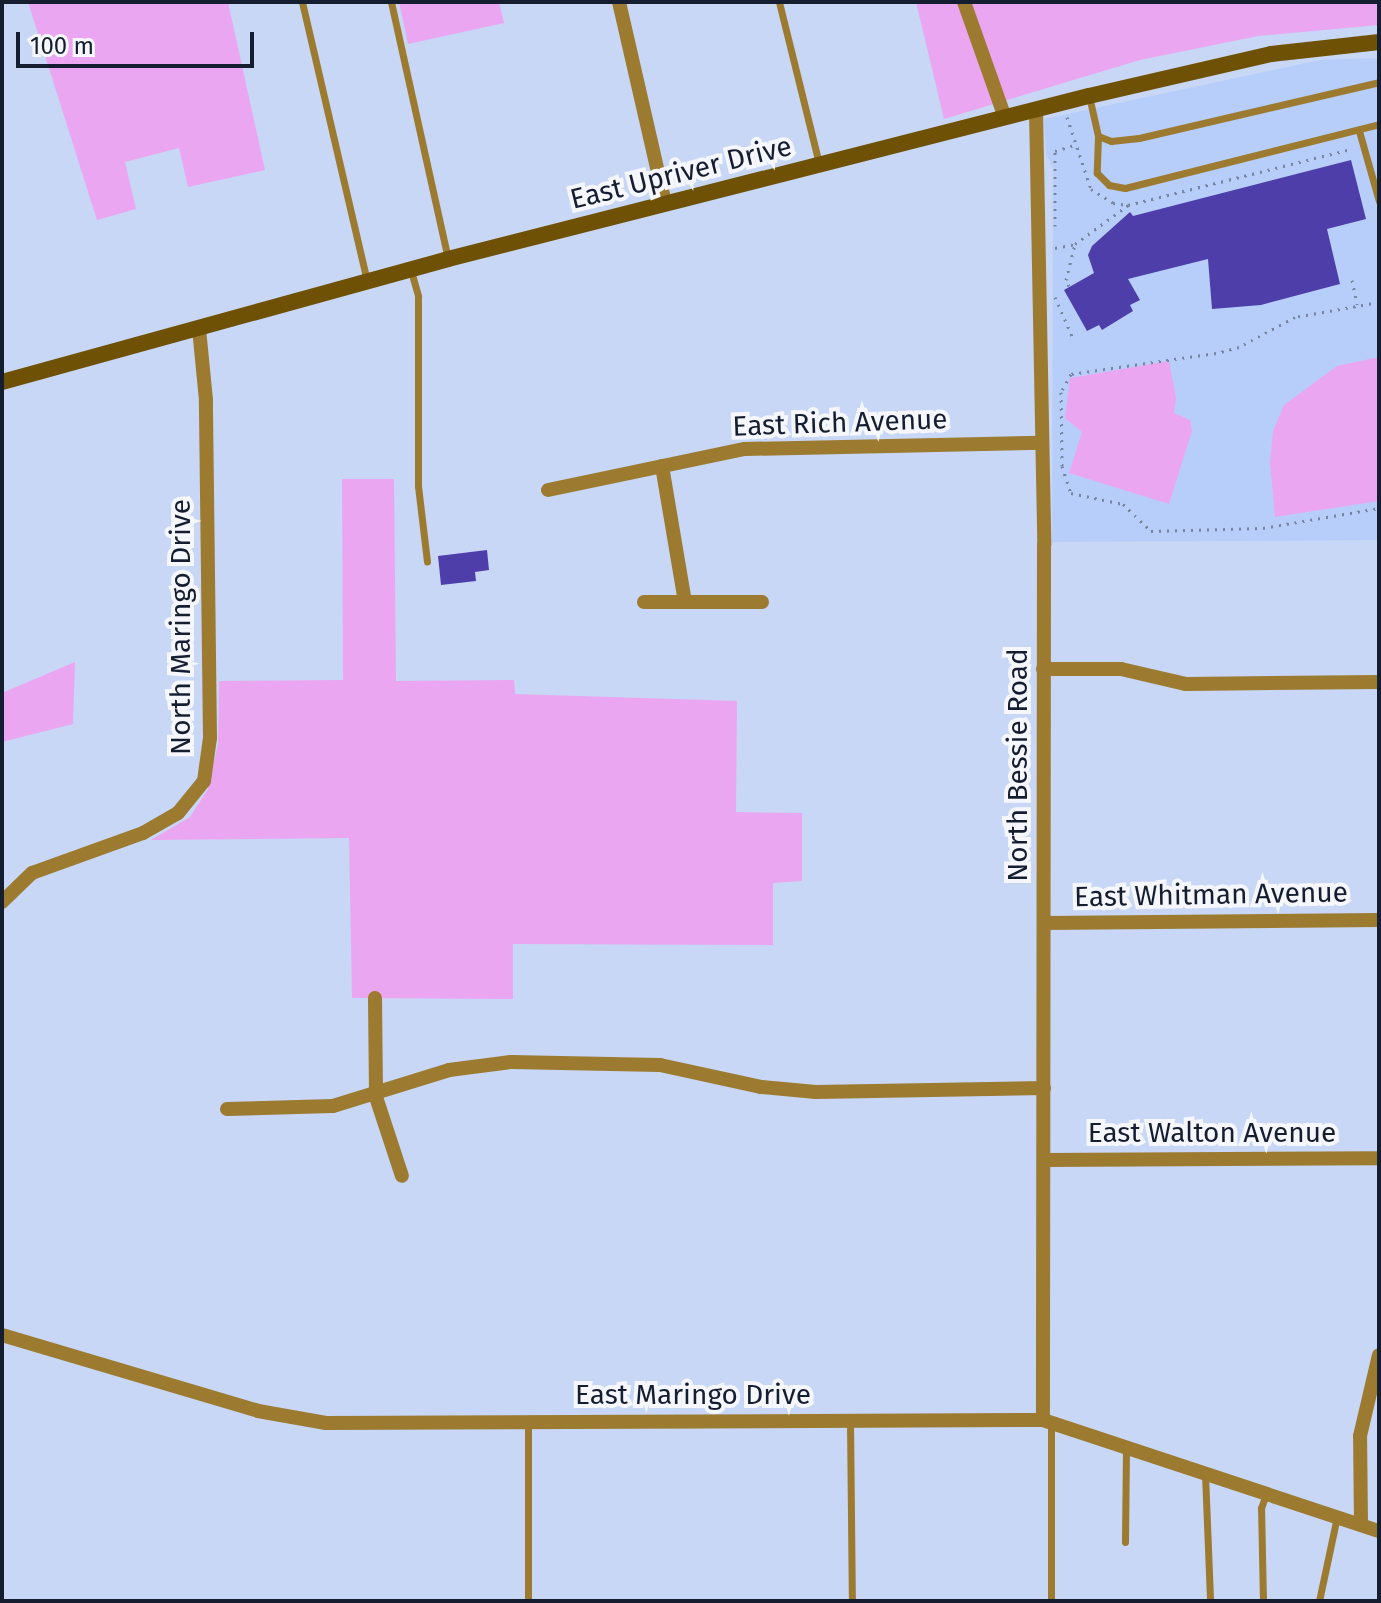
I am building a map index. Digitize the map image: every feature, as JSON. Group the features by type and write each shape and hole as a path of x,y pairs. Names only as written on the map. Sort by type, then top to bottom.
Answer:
{"main road":[{"name":"East Upriver Drive","path":"2,380 448,259 1089,96 1271,54 1379,42"}],"street":[{"path":"619,2 665,203"},
{"path":"964,2 1005,118"},
{"name":"North Bessie Road","path":"1036,110 1042,443 1047,1420"},
{"name":"North Maringo Drive","path":"2,902 32,873 143,833 178,813 204,781 210,738 207,431 199,328"},
{"name":"East Rich Avenue","path":"548,490 770,447 1042,443"},
{"path":"662,466 685,602"},
{"path":"644,602 762,602"},
{"path":"1043,669 1121,669 1186,684 1379,682"},
{"name":"East Whitman Avenue","path":"1044,923 1379,920"},
{"path":"375,998 376,1097 402,1176"},
{"path":"227,1109 333,1106 376,1097 449,1070 511,1062 660,1065 761,1087 816,1092 1044,1088"},
{"name":"East Walton Avenue","path":"1045,1160 1379,1158"},
{"name":"East Maringo Drive","path":"2,1335 258,1411 326,1423 1047,1420 1379,1531"},
{"path":"1361,1525 1360,1436 1379,1355"}],"lane":[{"path":"302,2 367,281"},
{"path":"391,2 448,259"},
{"path":"779,2 819,164"},
{"path":"1098,136 1111,141 1139,138 1379,82"},
{"path":"1089,96 1098,136 1097,173 1109,185 1125,188 1379,124"},
{"path":"1359,131 1379,201"},
{"path":"411,269 418,296 418,486 427,561"},
{"path":"1047,1420 1051,1601"},
{"path":"850,1421 852,1601"},
{"path":"528,1422 528,1601"},
{"path":"1125,1542 1126,1445"},
{"path":"1205,1472 1210,1601"},
{"path":"1263,1601 1261,1508 1266,1492"},
{"path":"1319,1601 1337,1516"}],"path":[{"path":"1055,260 1055,151 1075,145"},
{"path":"1055,248 1075,244 1128,205"},
{"path":"1069,286 1066,280 1075,244"},
{"path":"1352,280 1357,304"},
{"path":"1055,284 1057,304 1072,336"},
{"path":"1379,302 1295,317 1248,343 1216,353 1071,374 1061,392 1062,466 1071,493 1123,504 1142,525 1160,533 1263,528 1379,508"}],"shaded area":[{"path":"28,2 228,2 265,170 188,187 179,148 125,162 136,209 97,220"},
{"path":"399,2 499,2 504,23 408,44"},
{"path":"916,2 1379,2 1379,25 1258,36 1140,60 944,119"},
{"path":"1379,58 1379,540 1052,542 1053,169 1046,153 1044,119 1320,60"},
{"path":"1379,357 1379,501 1275,517 1270,462 1273,431 1284,405 1337,366"},
{"path":"1169,361 1176,398 1174,413 1190,420 1192,431 1169,504 1069,473 1082,432 1065,418 1070,378"},
{"path":"342,479 394,479 396,681 514,680 515,694 737,701 736,812 802,813 802,881 773,883 773,945 513,944 513,999 352,998 349,838 151,840 190,817 208,789 218,744 219,681 343,680"},
{"path":"75,662 73,724 2,742 2,693"}],"building":[{"path":"1351,160 1366,219 1327,229 1340,284 1261,305 1212,309 1208,259 1128,279 1140,300 1130,305 1133,311 1102,330 1099,325 1087,331 1064,290 1094,273 1088,255 1092,246 1130,212 1133,216"},
{"path":"487,550 489,570 475,572 476,581 441,585 438,556"}]}
